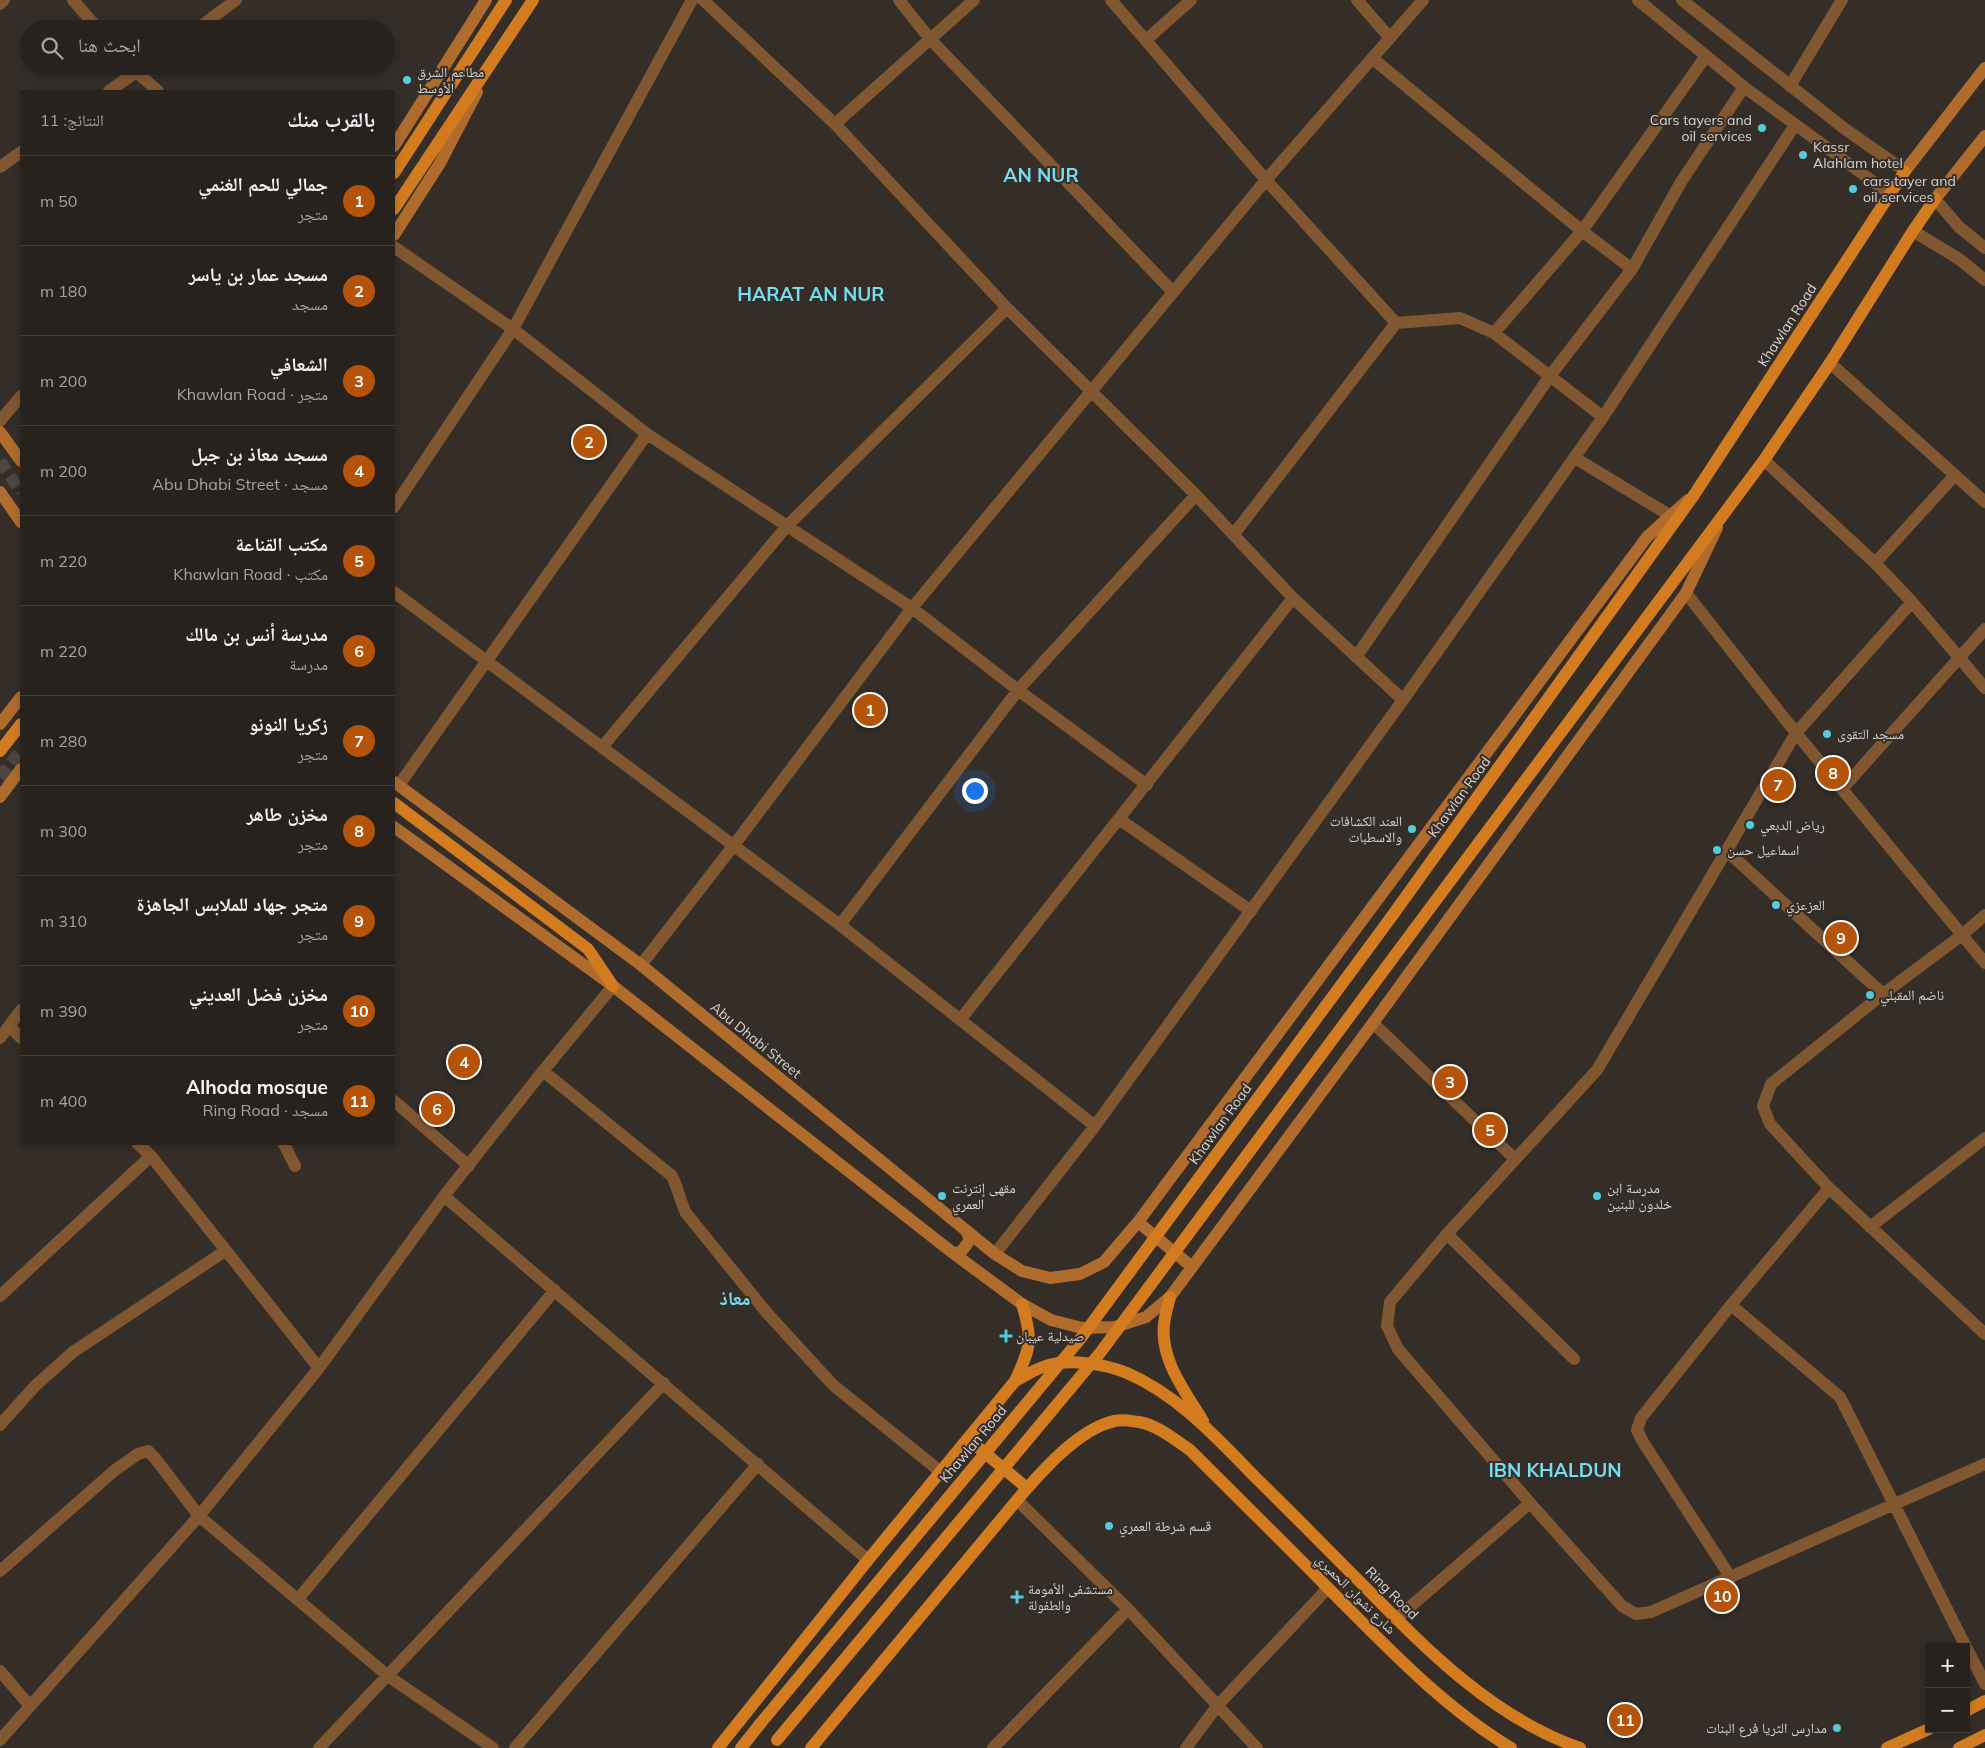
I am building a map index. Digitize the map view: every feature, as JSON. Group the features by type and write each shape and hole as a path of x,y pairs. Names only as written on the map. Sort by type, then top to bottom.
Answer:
{"main road":[{"path":"395,144 486,0"},
{"path":"395,171 506,0"},
{"path":"395,207 533,0"},
{"path":"395,232 440,163 502,46"},
{"path":"1905,171 1985,68"},
{"path":"774,1744 1100,1353 1723,517 1830,363 1913,231 1985,136"},
{"name":"Khawlan Road","path":"741,1748 1081,1338 1392,916 1694,495 1905,171"},
{"path":"0,432 20,461"},
{"path":"0,492 16,508"},
{"name":"Khawlan Road","path":"1104,1262 1138,1222 1647,536 1694,495"},
{"path":"395,828 613,986 1022,1304 1051,1320 1082,1328 1115,1327 1146,1317 1170,1296 1192,1267 1373,1024 1686,593 1723,517"},
{"path":"0,724 20,698"},
{"path":"0,724 10,720 20,722"},
{"path":"0,751 20,723"},
{"path":"0,797 20,770"},
{"name":"Abu Dhabi Street","path":"396,784 641,965 996,1254 1022,1271 1050,1278 1080,1274 1104,1262"},
{"path":"395,804 588,949 613,986"},
{"path":"1138,1222 1192,1267"},
{"path":"953,1252 961,1252 970,1240 967,1232"},
{"path":"1170,1296 1164,1324 1164,1346 1172,1371 1207,1427"},
{"path":"1015,1381 1029,1353 1030,1328 1022,1304"},
{"path":"1015,1381 1046,1365 1085,1362 1126,1373 1160,1391 1207,1427"},
{"name":"Khawlan Road","path":"718,1748 868,1560 1015,1381"},
{"name":"شارع نشوان الحميري","path":"1027,1488 1049,1464 1070,1446 1094,1430 1116,1420 1140,1422 1165,1433 1190,1450 1383,1643 1435,1692 1485,1732 1511,1748"},
{"name":"Ring Road","path":"1207,1427 1396,1619 1452,1671 1502,1710 1560,1741 1580,1748"},
{"path":"811,1748 1027,1488 968,1439"},
{"path":"1970,1709 1985,1701"},
{"path":"1887,1748 1925,1731"},
{"path":"1959,1748 1985,1735"}],"street":[{"path":"0,4 4,0"},
{"path":"73,0 90,20"},
{"path":"209,20 236,0"},
{"path":"395,506 513,329 692,0"},
{"path":"703,0 835,124 1006,308 1196,495 1293,598 1403,700"},
{"path":"899,0 930,39 1173,292"},
{"path":"835,124 974,0"},
{"path":"1111,0 1266,180 1396,323"},
{"path":"1146,40 1191,0"},
{"path":"1357,0 1390,38"},
{"path":"641,965 734,845 912,608 1266,180 1423,0"},
{"path":"1638,0 1744,87 1890,194"},
{"path":"1682,0 1846,129 1905,171"},
{"path":"1790,86 1842,0"},
{"path":"1494,333 1582,231 1706,56"},
{"path":"1372,58 1582,231 1632,269"},
{"path":"110,90 128,75"},
{"path":"143,75 157,90"},
{"path":"1356,657 1550,376 1632,269 1681,182 1744,87"},
{"path":"996,1254 1095,1126 1403,700 1575,458 1795,125"},
{"path":"0,167 20,153"},
{"path":"1935,200 1960,227 1985,248"},
{"path":"1913,231 1959,259 1985,280"},
{"path":"395,248 513,329 647,434 912,608 1018,690 1147,785"},
{"path":"603,746 787,526 1006,308"},
{"path":"1234,534 1396,323 1460,318 1494,333 1603,417"},
{"path":"1830,363 1985,502"},
{"path":"0,421 20,397"},
{"path":"396,784 488,662 647,434"},
{"path":"1575,458 1669,515"},
{"path":"1764,460 1875,563 1912,602 1985,688"},
{"path":"1875,563 1955,475"},
{"path":"840,925 1018,690 1196,495"},
{"path":"395,593 603,746 840,925 1095,1126"},
{"path":"1686,593 1796,733 1985,963"},
{"path":"960,1020 1293,598"},
{"path":"1912,602 1796,733 1597,1070 1447,1234 1390,1302 1387,1326 1398,1349 1530,1503 1622,1606 1636,1614 1651,1612 1731,1578 1985,1464"},
{"path":"1842,789 1985,629"},
{"path":"1119,819 1251,911"},
{"path":"1727,851 1884,994"},
{"path":"1985,915 1771,1084 1763,1106 1770,1124 1829,1188 1985,1334"},
{"path":"0,1740 199,1516 319,1368 444,1196 542,1071 613,986"},
{"path":"0,1038 20,1011"},
{"path":"1373,1024 1515,1159"},
{"path":"9,1026 20,1037"},
{"path":"542,1071 672,1176 678,1187 680,1200 686,1214 774,1320 834,1384 941,1472"},
{"path":"395,1102 469,1166"},
{"path":"1870,1227 1985,1138"},
{"path":"139,1145 151,1156 319,1368"},
{"path":"284,1145 295,1166"},
{"path":"0,1296 151,1156"},
{"path":"1731,1578 1637,1430 1641,1418 1731,1305 1829,1188"},
{"path":"444,1196 868,1560"},
{"path":"1447,1234 1574,1359"},
{"path":"0,1425 35,1386 73,1352 225,1251"},
{"path":"298,1599 555,1290"},
{"path":"1731,1305 1840,1397 1964,1643"},
{"path":"319,1748 664,1383"},
{"path":"0,1571 115,1470 138,1454 148,1451 156,1458 199,1516 388,1676 493,1748"},
{"path":"514,1748 758,1464"},
{"path":"1017,1500 1128,1610 1257,1748"},
{"path":"1396,1619 1530,1503"},
{"path":"1186,1748 1218,1705 1328,1588"},
{"path":"993,1748 1128,1610"},
{"path":"1970,1655 1985,1684"},
{"path":"0,1671 30,1706"}],"tunnel":[{"path":"0,461 20,491"},
{"path":"0,777 20,751"}],"place":[{"name":"مطاعم الشرق الأوسط","path":"407,80"},
{"name":"Cars tayers and oil services","path":"1762,128"},
{"name":"Kassr Alahlam hotel","path":"1803,155"},
{"name":"cars tayer and oil services","path":"1853,189"},
{"name":"مسجد عمار بن ياسر","path":"589,442"},
{"name":"جمالي للحم الغنمي","path":"870,710"},
{"name":"مسجد التقوى","path":"1827,734"},
{"name":"مخزن طاهر","path":"1833,773"},
{"name":"زكريا النونو","path":"1778,785"},
{"name":"رياض الدبعي","path":"1750,825"},
{"name":"العند الكشافات والاسطبات","path":"1412,829"},
{"name":"اسماعيل حسن","path":"1717,850"},
{"name":"العزعزي","path":"1776,905"},
{"name":"متجر جهاد للملابس الجاهزة","path":"1841,938"},
{"name":"ناضم المقبلي","path":"1870,995"},
{"name":"مسجد معاذ بن جبل","path":"464,1062"},
{"name":"الشعافي","path":"1450,1082"},
{"name":"مدرسة أنس بن مالك","path":"437,1109"},
{"name":"مكتب القناعة","path":"1490,1130"},
{"name":"مقهى إنترنت العمري","path":"942,1196"},
{"name":"مدرسة ابن خلدون للبنين","path":"1597,1196"},
{"name":"صيدلية عيبان","path":"1006,1336"},
{"name":"قسم شرطة العمري","path":"1109,1526"},
{"name":"مخزن فضل العديني","path":"1722,1596"},
{"name":"مستشفى الأمومة والطفولة","path":"1017,1597"},
{"name":"Alhoda mosque","path":"1625,1720"},
{"name":"مدارس الثريا فرع البنات","path":"1837,1728"}],"district":[{"name":"AN NUR","path":"1041,175"},
{"name":"HARAT AN NUR","path":"811,294"},
{"name":"معاذ","path":"735,1298"},
{"name":"IBN KHALDUN","path":"1555,1470"}]}
